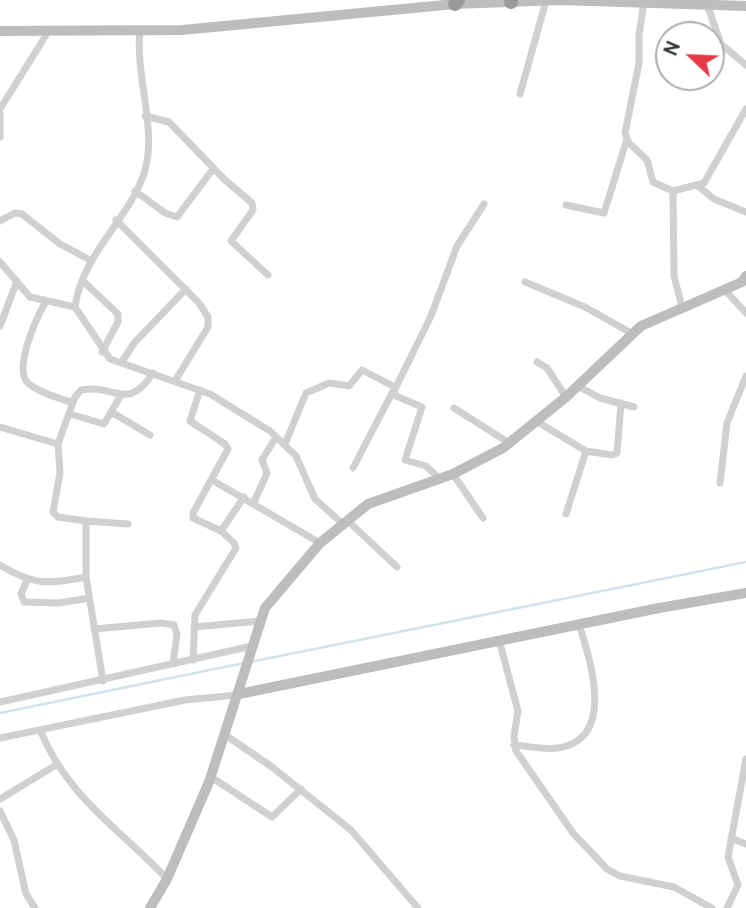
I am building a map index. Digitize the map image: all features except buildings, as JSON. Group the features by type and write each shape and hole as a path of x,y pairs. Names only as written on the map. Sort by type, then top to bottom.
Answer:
{"street":[{"path":"520,94 546,1"},
{"path":"0,31 140,31 268,23 456,2 645,2 746,6"},
{"path":"566,205 604,213 627,139 626,124 639,64 639,27 645,2"},
{"path":"707,4 721,44 746,65"},
{"path":"75,307 92,261 135,191 146,166 145,116 138,62 140,31"},
{"path":"0,137 0,111 48,32"},
{"path":"627,139 647,160 653,182 673,191 698,186 708,177 746,109"},
{"path":"145,116 169,122 254,206 231,241 268,275"},
{"path":"738,123 746,128"},
{"path":"135,191 169,216 177,217 214,169"},
{"path":"698,186 714,199 746,212"},
{"path":"673,191 674,275 682,307"},
{"path":"353,468 421,338 457,246 484,204"},
{"path":"0,221 15,213 22,214 60,244 92,261"},
{"path":"116,220 205,310 209,321 175,381"},
{"path":"0,262 30,297 45,303 75,307"},
{"path":"150,908 167,880 211,777 265,608 320,543 368,504 453,474 509,443 566,397 641,326 742,282 746,276"},
{"path":"0,326 17,281"},
{"path":"84,282 118,314 118,322 102,352"},
{"path":"525,282 585,307 633,334"},
{"path":"121,363 135,342 186,289"},
{"path":"724,289 746,313"},
{"path":"45,303 28,341 24,376 28,383 73,403"},
{"path":"75,307 102,352 110,359 200,390 237,408 285,444 301,465 315,499 397,567"},
{"path":"537,362 553,375 566,397"},
{"path":"285,444 306,393 329,383 349,386 362,370 394,389 396,396 422,407 405,460 426,466 440,479"},
{"path":"128,524 58,517 53,512 60,473 58,444 73,403 83,388 121,395 139,391 153,373"},
{"path":"720,483 727,423 746,376"},
{"path":"578,386 600,398 634,407"},
{"path":"193,660 194,627 198,609 236,548 221,531 195,520 192,516 228,446 190,421 200,390"},
{"path":"70,414 101,424 107,423 121,395"},
{"path":"536,421 586,451 612,455 617,453 621,404"},
{"path":"454,408 509,443"},
{"path":"113,413 150,435"},
{"path":"0,427 58,444"},
{"path":"254,502 267,473 262,460 276,437"},
{"path":"565,513 586,451"},
{"path":"453,474 483,518"},
{"path":"212,480 254,502 320,543"},
{"path":"221,531 244,497"},
{"path":"86,521 86,577 103,681"},
{"path":"0,565 27,580 48,583 86,577"},
{"path":"27,580 21,594 24,602 58,603 89,598"},
{"path":"0,738 185,699 240,691 746,593"},
{"path":"194,627 261,621"},
{"path":"94,629 161,623 174,625 177,634 173,664"},
{"path":"514,745 562,747 578,740 592,722 594,681 579,624"},
{"path":"499,640 518,711 514,745 562,818 607,869 620,876 674,887 712,908"},
{"path":"0,702 251,649"},
{"path":"40,730 56,765 88,804 132,842 167,880"},
{"path":"224,734 301,789 351,830 418,908"},
{"path":"727,908 738,885 728,861 746,759"},
{"path":"0,799 56,765"},
{"path":"211,777 272,817 301,789"},
{"path":"0,811 14,840 26,894 35,908"},
{"path":"731,838 746,844"}],"waterway":[{"path":"250,662 746,562"},
{"path":"0,713 244,663"}]}
